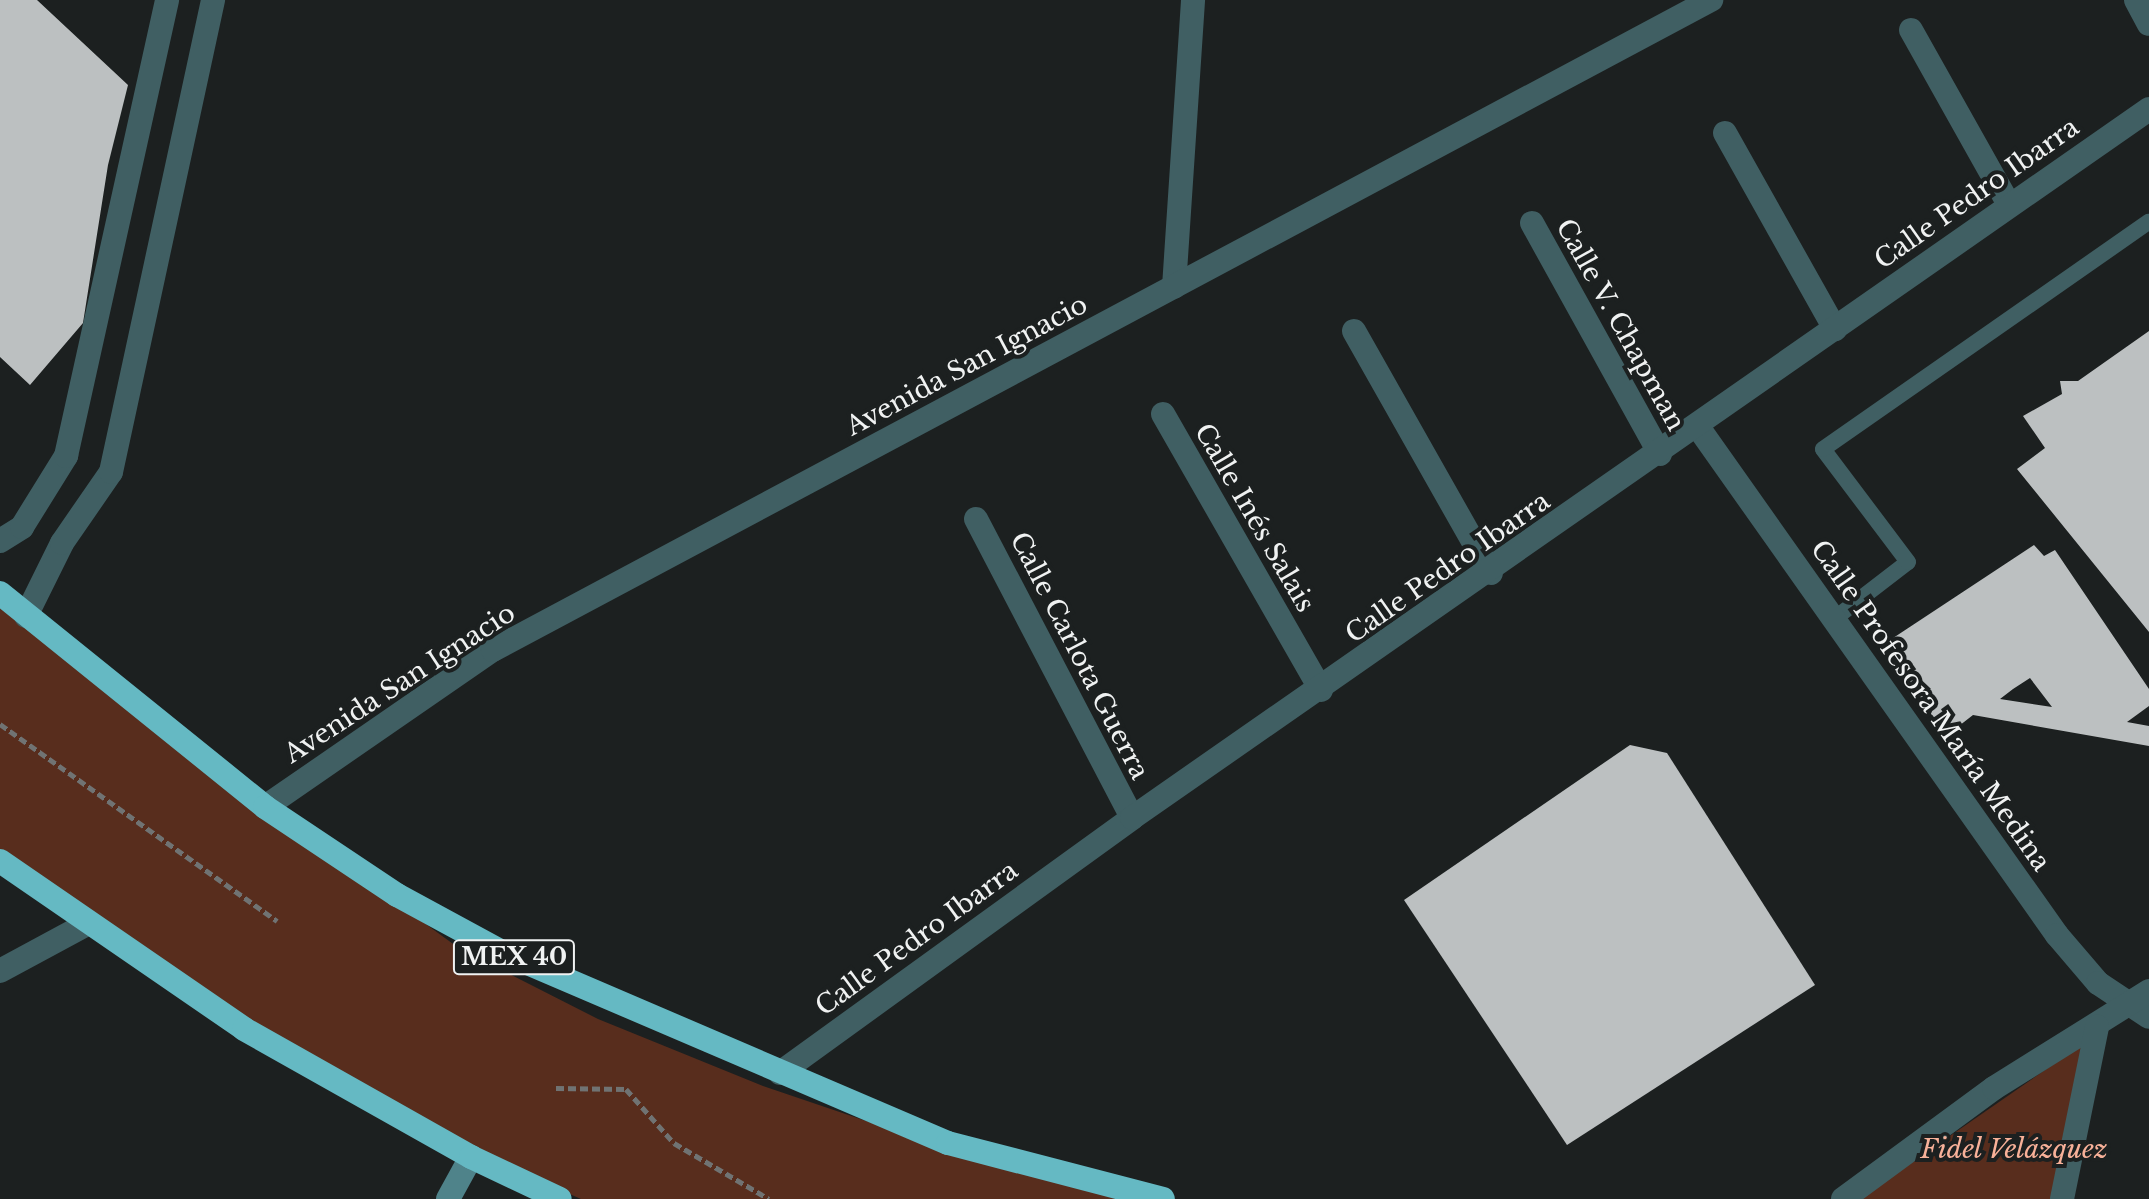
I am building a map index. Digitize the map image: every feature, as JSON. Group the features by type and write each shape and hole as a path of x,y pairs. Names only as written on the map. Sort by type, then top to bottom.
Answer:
{"highway":[{"name":"MEX 40","path":"0,593 265,807 397,895 502,952 948,1143 1163,1199"},
{"path":"0,861 85,925 244,1029 471,1157 560,1199"}],"main road":[{"path":"448,1199 471,1157"}],"street":[{"path":"0,541 22,527 66,456 167,0"},
{"path":"26,616 62,543 111,472 213,0"},
{"path":"1174,287 1193,0"},
{"name":"Avenida San Ignacio","path":"265,807 493,650 1711,0"},
{"path":"2136,0 2149,24"},
{"path":"1911,30 2008,203"},
{"name":"Calle Pedro Ibarra","path":"780,1073 1132,818 1491,573 2008,203 2149,109"},
{"path":"1725,133 1835,329"},
{"name":"Calle V. Chapman","path":"1532,223 1660,454"},
{"path":"1354,331 1491,573"},
{"name":"Calle Inés Salais","path":"1163,414 1321,690"},
{"name":"Calle Profesora María Medina","path":"1698,427 2057,935 2138,1012"},
{"name":"Calle Carlota Guerra","path":"976,519 1132,818"},
{"path":"0,971 85,925"},
{"path":"1843,1199 1994,1088 2097,1027 2138,1012 2149,991"},
{"path":"2062,1199 2097,1027"}],"lane":[{"path":"1834,619 1908,562 1823,449 2149,222"}],"path":[{"path":"0,724 277,921"},
{"path":"556,1088 626,1089 674,1143 769,1199"}],"green space":[{"path":"0,600 235,785 460,949 598,1019 763,1086 931,1143 1142,1199 581,1199 475,1153 229,1008 0,854"},
{"name":"Fidel Velázquez","path":"2087,1041 2056,1199 1859,1199"}],"building":[{"path":"0,0 37,0 128,85 108,165 83,323 30,385 0,357"},
{"path":"2149,331 2149,632 2017,469 2045,448 2023,416 2062,394 2060,381 2078,381"},
{"path":"2034,545 2044,556 2055,550 2149,689 2149,706 2127,722 2149,726 2149,746 1973,715 1946,736 1884,644","holes":["2030,678 2052,707 2000,699"]},
{"path":"1630,745 1667,753 1815,985 1567,1145 1404,900"}]}
